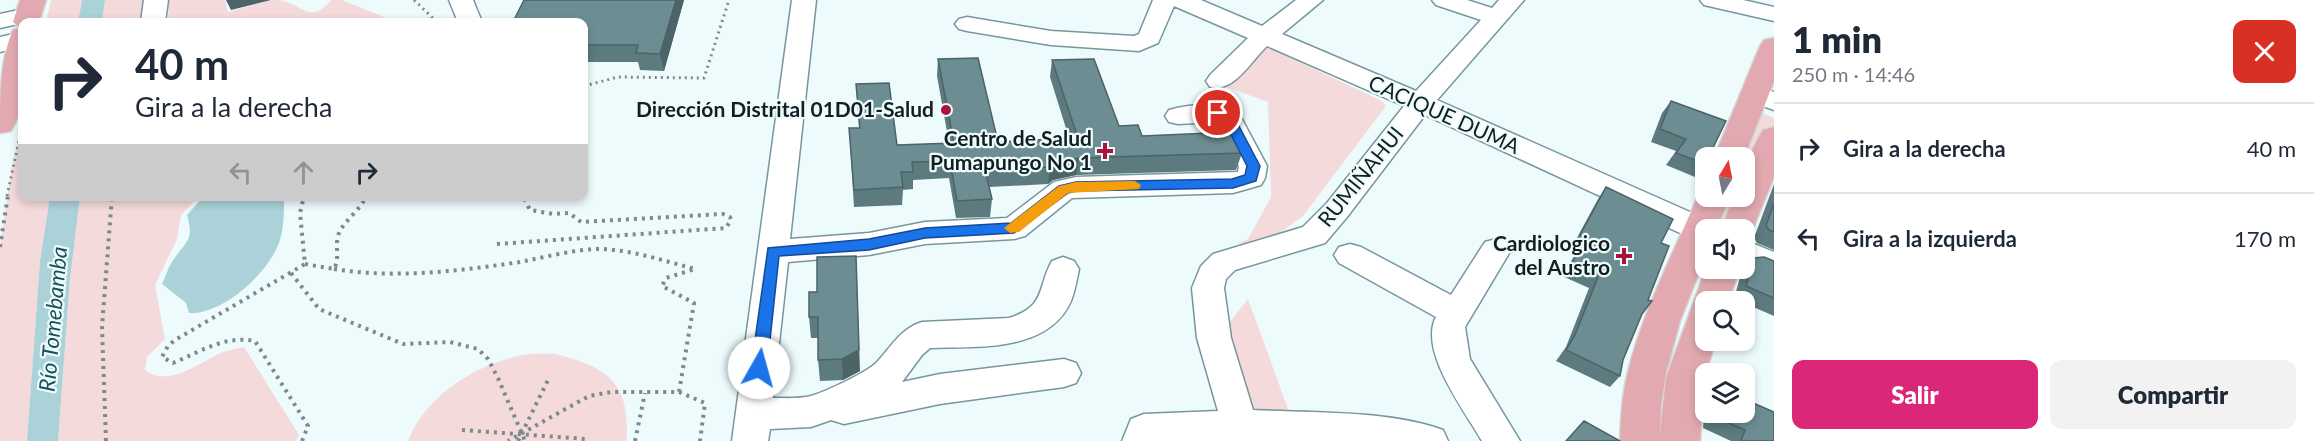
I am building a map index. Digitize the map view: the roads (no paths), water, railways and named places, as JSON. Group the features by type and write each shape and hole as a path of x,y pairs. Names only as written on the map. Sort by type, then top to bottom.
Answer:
{"main road":[{"path":"1736,147 1764,98 1774,46"},
{"path":"0,124 18,50"},
{"path":"1741,219 1774,137"},
{"path":"1640,441 1642,400 1649,362 1666,310 1695,246"},
{"path":"1680,441 1685,378 1695,348"}],"street":[{"path":"154,18 156,0"},
{"path":"461,0 468,18"},
{"path":"804,0 751,428 812,412 845,398 888,374 910,345 922,335 1009,331 1028,325 1047,311 1056,298 1063,268"},
{"path":"967,24 1051,38 1139,44 1149,38 1165,0"},
{"name":"CACIQUE DUMA","path":"1181,0 1420,103 1707,219"},
{"path":"1219,81 1264,36 1311,0"},
{"path":"1444,0 1504,9"},
{"path":"1712,0 1774,14"},
{"name":"RUMIÑAHUI","path":"1240,424 1214,338 1208,288 1212,274 1224,262 1314,235 1337,210 1420,103 1504,9"},
{"path":"0,21 18,18"},
{"path":"0,45 18,26"},
{"path":"773,252 869,244 925,233 1014,228 1064,189 1076,187 1233,183 1251,178 1253,166 1228,116 1218,113 1178,116"},
{"path":"1496,250 1448,326 1449,344 1454,362 1502,441"},
{"path":"1350,255 1456,313"},
{"path":"1755,256 1774,265"},
{"path":"812,412 847,409 940,389 1064,373"},
{"path":"1141,440 1144,430 1240,424 1384,433 1430,441"}],"water":[{"path":"82,0 105,0 103,18 79,18"},
{"name":"Río Tomebamba","path":"49,201 80,201 70,279 58,441 27,441 40,261"},
{"path":"200,201 284,201 280,240 266,265 256,278 230,299 202,312 189,313 186,303 162,284 171,264 189,236 187,215"}],"place":[{"name":"Dirección Distrital 01D01-Salud","path":"946,110"},
{"name":"Centro de Salud Pumapungo No 1","path":"1105,151"},
{"name":"Cardiologico del Austro","path":"1624,256"}]}
